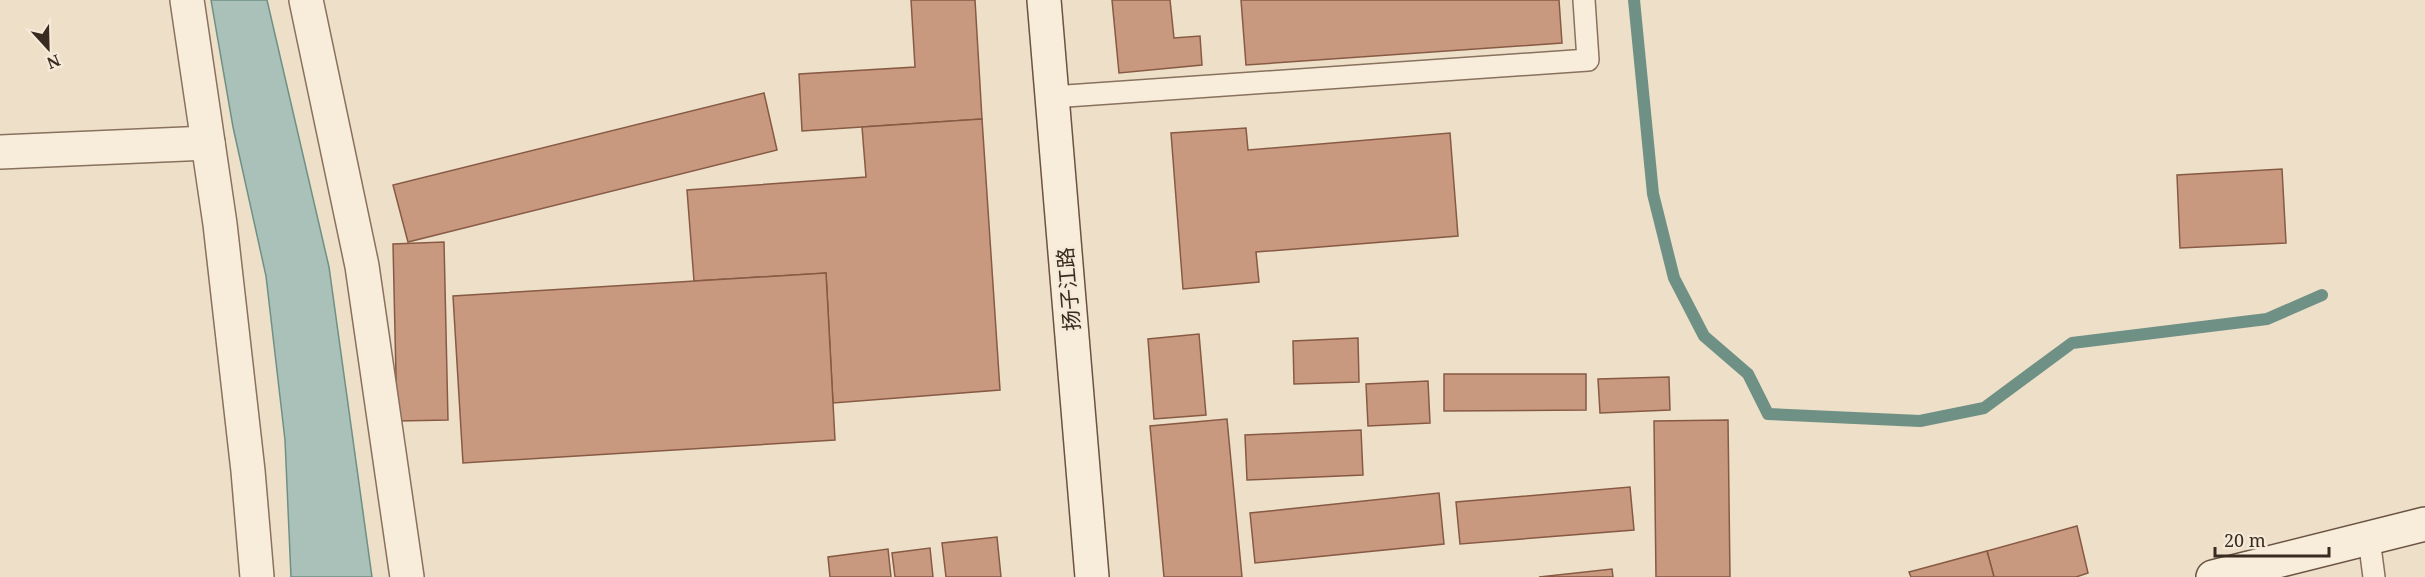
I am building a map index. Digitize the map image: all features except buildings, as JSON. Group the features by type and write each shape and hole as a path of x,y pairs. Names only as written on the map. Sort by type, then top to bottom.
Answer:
{"street":[{"path":"187,0 223,248 257,577"},
{"path":"306,0 362,266 407,577"},
{"name":"扬子江路","path":"1044,0 1092,577"},
{"path":"0,152 208,143"},
{"path":"2212,577 2425,524"}],"lane":[{"path":"1052,97 1588,60 1584,0"},
{"path":"2369,539 2374,577"}],"shaded area":[{"path":"211,0 267,0 329,267 372,577 291,577 285,440 266,276 233,127"}],"waterway":[{"path":"1634,0 1653,194 1674,278 1704,336 1748,374 1768,414 1920,421 1984,408 2072,343 2267,319 2322,295"}]}
